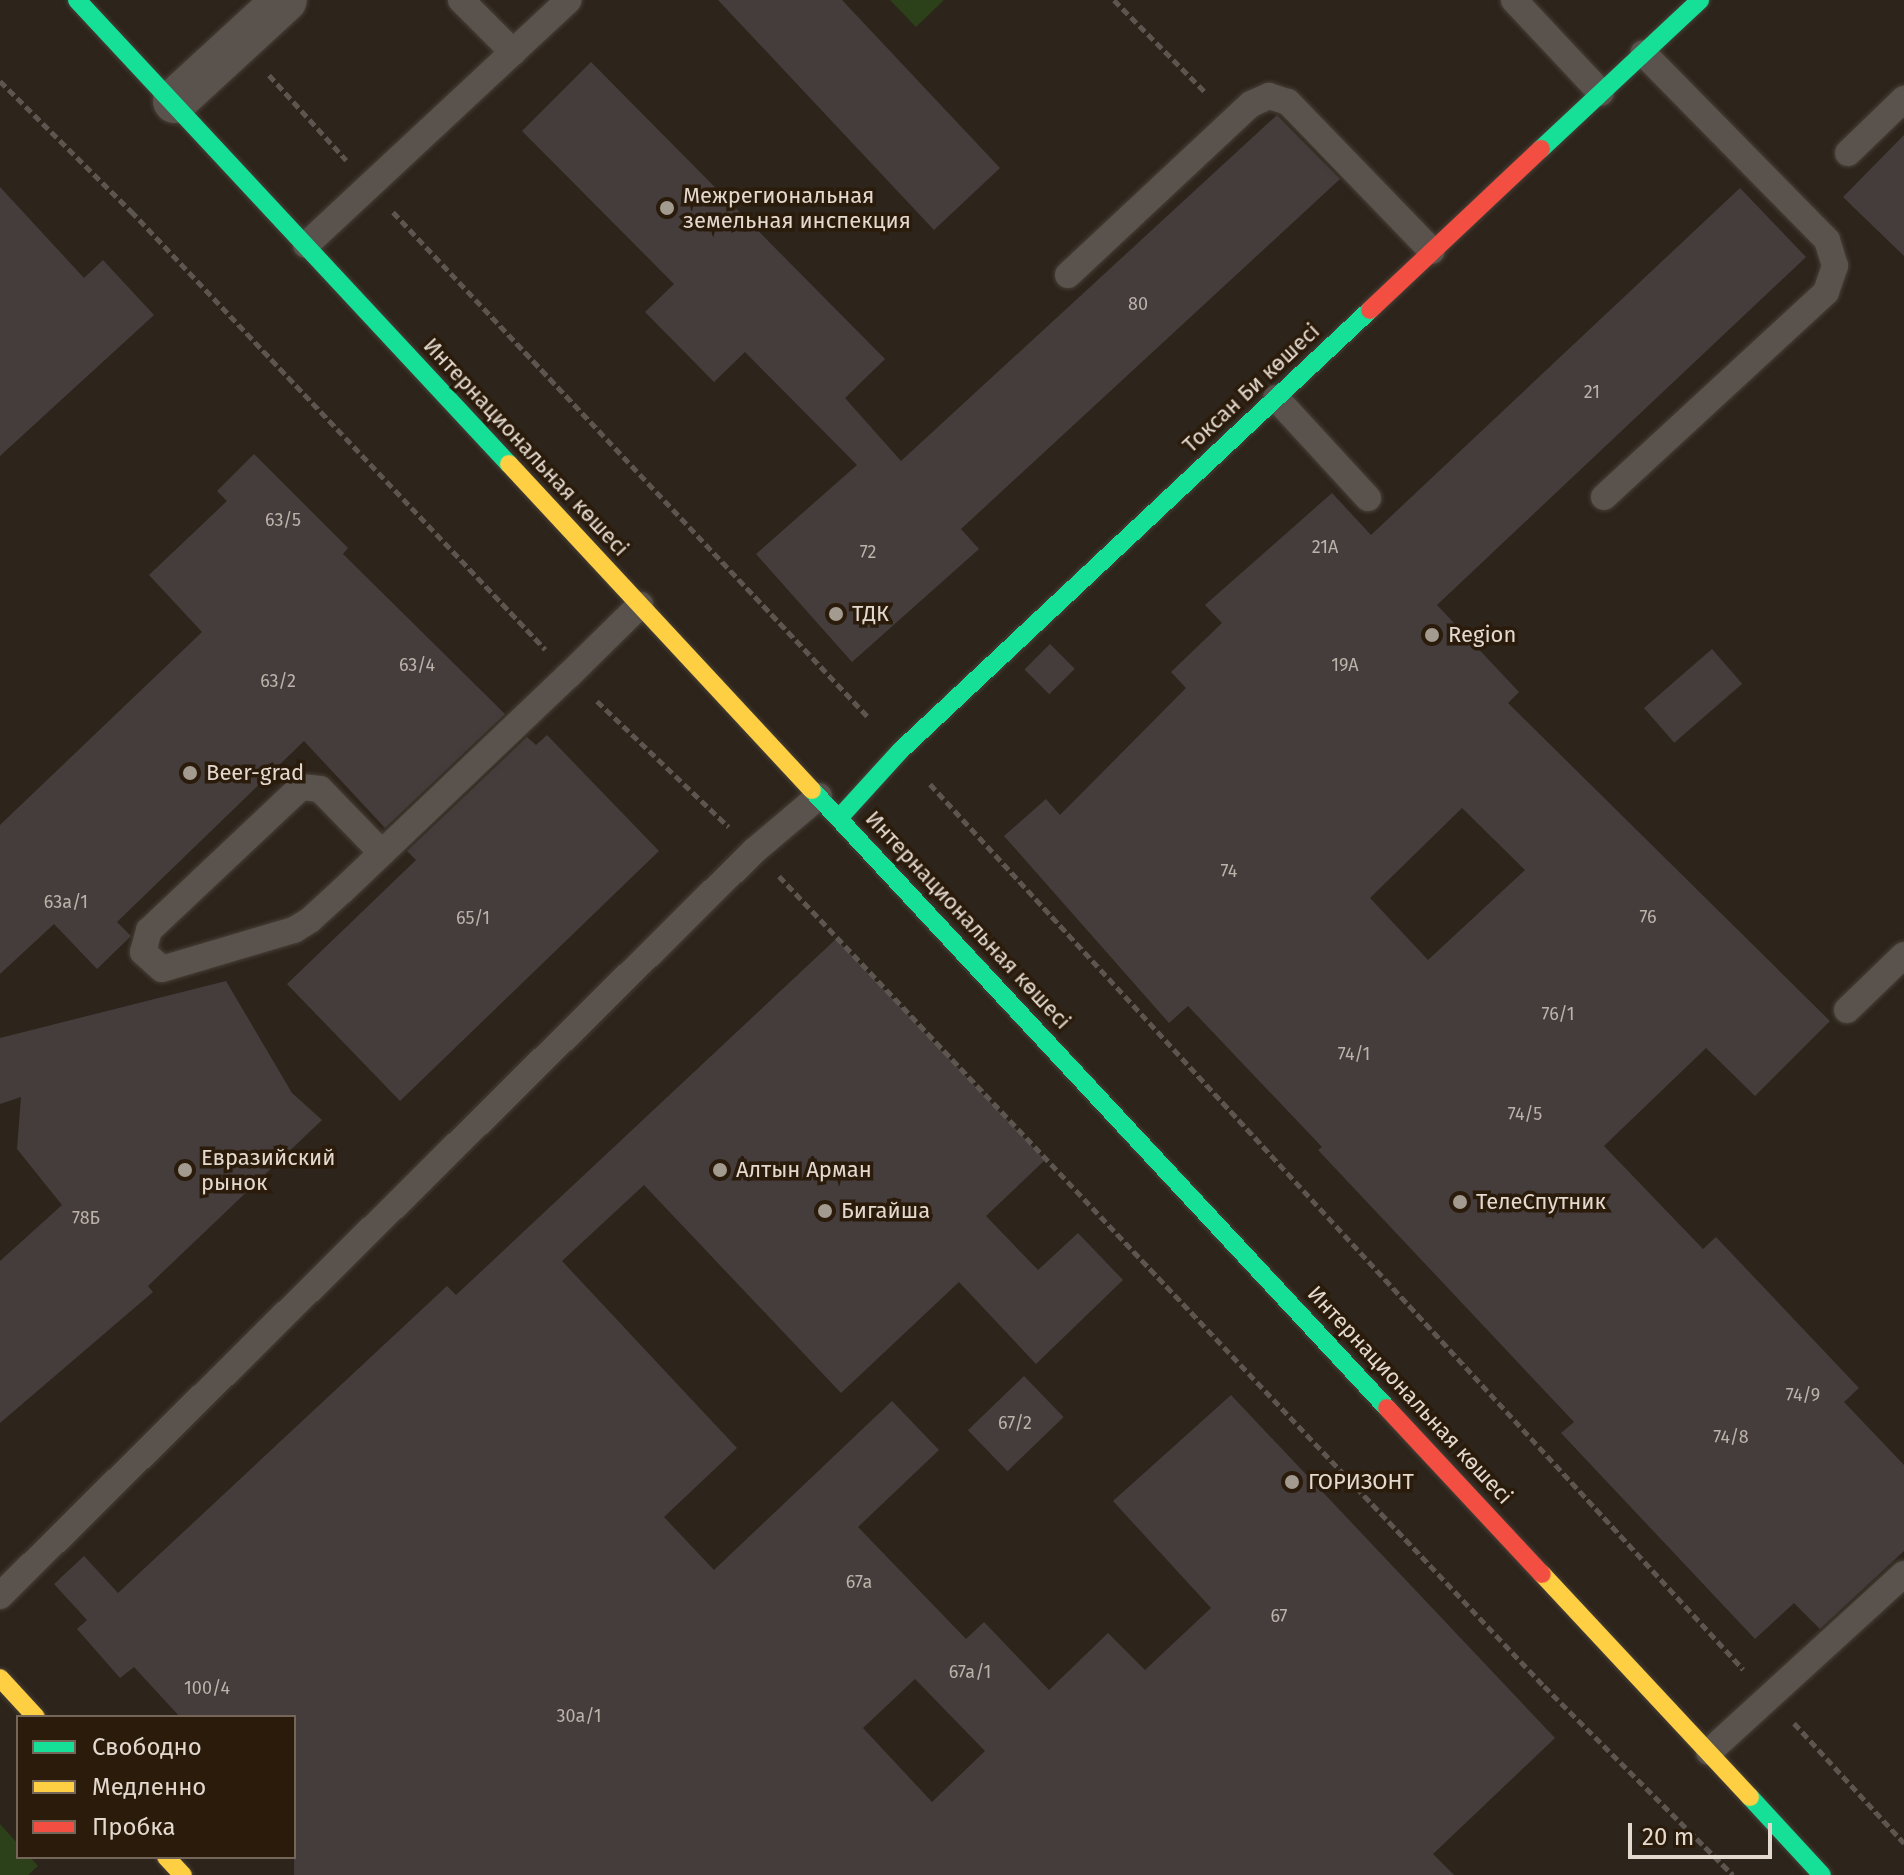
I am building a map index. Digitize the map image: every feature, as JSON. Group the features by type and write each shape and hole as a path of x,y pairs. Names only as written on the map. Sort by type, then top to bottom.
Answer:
{"main road":[{"name":"Интернациональная көшесі","path":"77,0 175,101 1822,1875"},
{"name":"Токсан Би көшесі","path":"840,817 900,751 1700,0"},
{"path":"0,1678 34,1715"},
{"path":"168,1859 183,1875"}],"street":[{"path":"175,101 285,0"}],"lane":[{"path":"461,0 513,52"},
{"path":"306,245 371,188 569,0"},
{"path":"1514,0 1601,93"},
{"path":"1604,497 1826,292 1835,266 1827,240 1643,53"},
{"path":"1068,275 1233,120 1259,99 1269,96 1288,102 1432,251"},
{"path":"1848,153 1904,99"},
{"path":"1276,398 1368,498"},
{"path":"382,853 320,789 301,787 149,930 143,952 162,969 294,930 382,853 640,605"},
{"path":"0,1596 754,851 819,796"},
{"path":"1847,1010 1904,955"},
{"path":"1709,1752 1904,1574"}],"path":[{"path":"1114,0 1233,120"},
{"path":"240,43 371,188 900,751 1904,1843"},
{"path":"0,81 131,211 569,675 831,927 1544,1686 1733,1875"}],"green space":[{"path":"890,0 944,0 916,27"},
{"path":"0,1824 16,1842 16,1859 32,1859 38,1866 28,1875 0,1875"}],"building":[{"path":"718,0 842,0 1000,168 934,230"},
{"path":"591,62 885,359 845,398 901,461 1277,115 1340,179 961,529 979,549 852,662 756,554 857,465 745,352 714,382 645,312 674,284 522,131"},
{"path":"1904,135 1904,256 1843,197"},
{"path":"0,187 84,278 103,260 154,315 0,456"},
{"path":"1740,188 1806,257 1437,605 1519,692 1508,703 1830,1021 1755,1096 1706,1048 1604,1146 1703,1249 1716,1237 1859,1388 1844,1402 1904,1465 1904,1551 1820,1629 1794,1603 1755,1639 1561,1433 1574,1422 1318,1150 1322,1147 1188,1006 1169,1023 1004,836 1046,799 1060,815 1186,688 1171,672 1222,623 1205,605 1332,493 1371,535","holes":["1462,808 1525,870 1428,960 1370,898"]},
{"path":"254,454 348,548 343,554 505,714 385,828 304,741 117,922 131,936 97,969 54,924 0,974 0,825 202,632 149,575 227,501 217,491"},
{"path":"1050,644 1075,669 1049,694 1025,669"},
{"path":"1712,649 1742,684 1674,743 1644,708"},
{"path":"547,735 659,851 400,1101 287,984 416,860 407,851 527,737 536,745"},
{"name":"Алтын Арман","path":"836,939 1045,1160 986,1216 1038,1270 1078,1233 1123,1280 1036,1364 959,1282 841,1393 644,1185 562,1261 737,1448 664,1517 714,1570 892,1401 939,1450 858,1527 966,1639 984,1622 1049,1690 1108,1633 1145,1670 1211,1608 1113,1501 1231,1395 1555,1738 1433,1854 1454,1875 294,1875 296,1715 178,1715 134,1667 120,1678 77,1629 87,1620 54,1584 84,1556 118,1593 447,1286 456,1295","holes":["915,1679 985,1751 932,1802 863,1728"]},
{"path":"226,981 292,1093 322,1120 148,1286 153,1292 0,1423 0,1261 62,1205 17,1149 21,1097 0,1104 0,1038"},
{"path":"1024,1376 1064,1417 1007,1471 968,1430"}],"traffic: fast":[{"path":"77,0 509,464"},
{"path":"1541,149 1700,0"},
{"path":"840,817 900,751 1370,310"},
{"path":"812,790 1387,1408"},
{"path":"1750,1797 1822,1875"}],"traffic: slow":[{"path":"509,464 812,790"},
{"path":"1542,1574 1750,1797"},
{"path":"0,1678 34,1715"},
{"path":"168,1859 183,1875"}],"traffic: jam":[{"path":"1370,310 1541,149"},
{"path":"1387,1408 1542,1574"}],"place":[{"name":"Межрегиональная земельная инспекция","path":"667,208"},
{"name":"ТДК","path":"836,614"},
{"name":"Region","path":"1432,635"},
{"name":"Beer-grad","path":"190,773"},
{"name":"Евразийский рынок","path":"185,1170"},
{"name":"Алтын Арман","path":"720,1170"},
{"name":"ТелеСпутник","path":"1460,1202"},
{"name":"Бигайша","path":"825,1211"},
{"name":"ГОРИЗОНТ","path":"1292,1482"}]}
